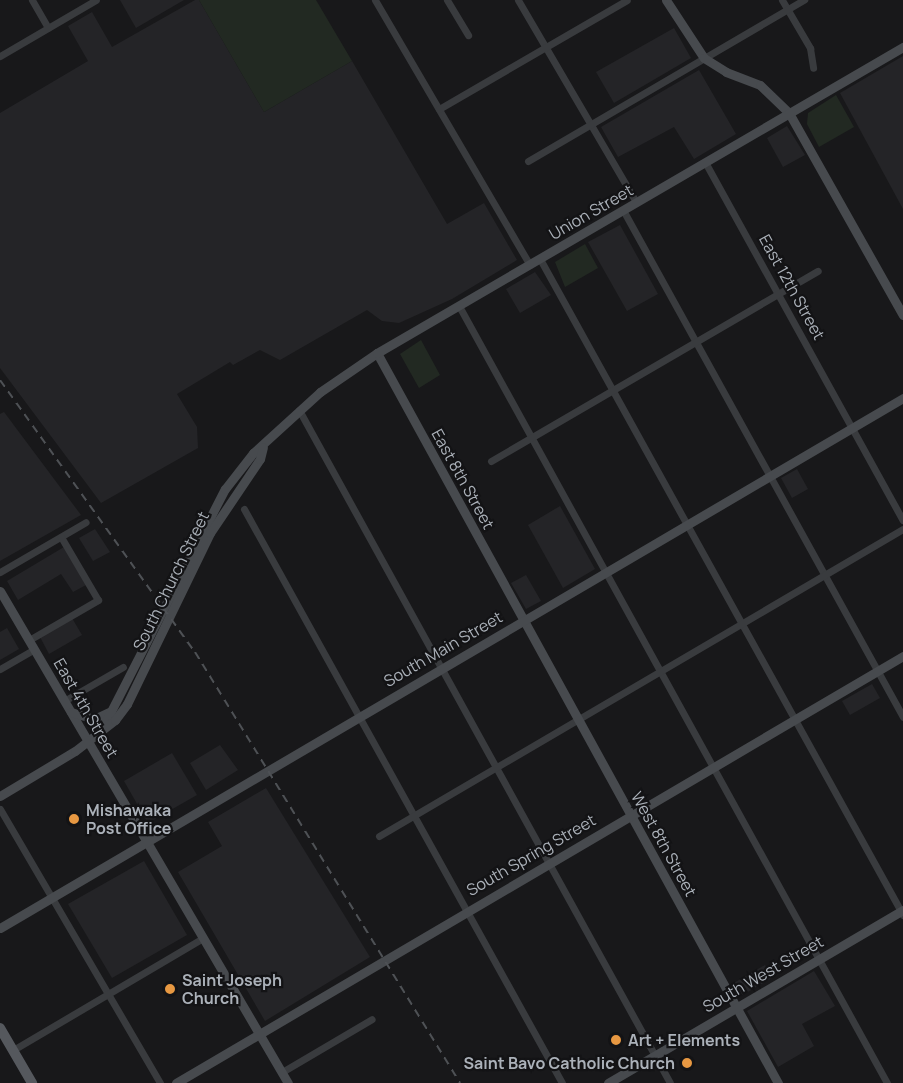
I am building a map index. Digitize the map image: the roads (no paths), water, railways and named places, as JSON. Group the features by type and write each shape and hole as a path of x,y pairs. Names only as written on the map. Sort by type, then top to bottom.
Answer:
{"main road":[{"path":"0,1028 32,1083"}],"street":[{"path":"32,0 48,28"},
{"path":"0,56 96,0"},
{"path":"375,0 530,265"},
{"path":"448,0 468,36"},
{"path":"518,0 636,202"},
{"path":"439,110 627,0"},
{"path":"666,0 704,58 726,72 760,85 789,113 903,315"},
{"path":"782,0 810,48 813,68"},
{"path":"528,161 804,0"},
{"name":"Union Street","path":"299,410 377,353 903,47"},
{"name":"East 12th Street","path":"705,162 903,520"},
{"path":"623,210 903,717"},
{"path":"540,259 902,912"},
{"path":"490,461 818,271"},
{"path":"459,306 887,1083"},
{"name":"East 8th Street","path":"377,353 523,620"},
{"name":"South Main Street","path":"0,928 903,398"},
{"path":"299,410 670,1083"},
{"name":"South Church Street","path":"0,796 88,741 104,725 210,514 252,453 263,447 299,410"},
{"name":"South Church Street","path":"104,725 115,720 127,704 210,533 260,459 263,447"},
{"path":"244,509 562,1083"},
{"path":"0,572 86,522"},
{"path":"379,836 903,529"},
{"path":"29,640 98,600 61,537"},
{"name":"East 4th Street","path":"0,591 288,1083"},
{"name":"West 8th Street","path":"523,620 778,1083"},
{"path":"0,669 34,649"},
{"name":"South Spring Street","path":"176,1083 903,656"},
{"path":"64,701 123,667"},
{"path":"71,712 94,719 113,708"},
{"path":"0,809 160,1083"},
{"name":"South West Street","path":"608,1083 902,912"},
{"path":"13,1050 203,938"},
{"path":"282,1072 372,1019"}],"railway":[{"path":"0,380 195,652 460,1083"}],"place":[{"name":"Mishawaka Post Office","path":"74,819"},
{"name":"Saint Joseph Church","path":"170,989"},
{"name":"Art + Elements","path":"616,1040"},
{"name":"Saint Bavo Catholic Church","path":"687,1063"}]}
